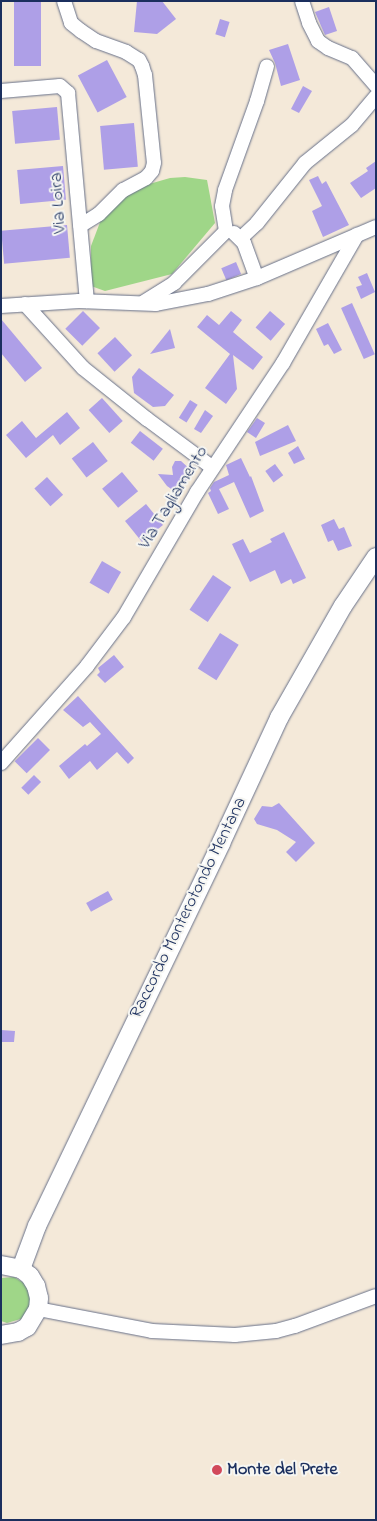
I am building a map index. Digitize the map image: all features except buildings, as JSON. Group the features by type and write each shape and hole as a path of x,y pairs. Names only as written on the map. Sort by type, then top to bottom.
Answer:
{"main road":[{"name":"Raccordo Monterotondo Mentana","path":"21,1269 42,1217 221,843 278,718 343,606 376,557"},
{"path":"1,1265 21,1269 30,1276 36,1286 39,1298 38,1309 27,1327 18,1332 1,1335"}],"street":[{"path":"64,1 71,23 81,31 96,41 126,52 139,60 145,75 154,163 152,171 146,178 123,190 99,214 80,226"},
{"path":"302,1 309,23 318,41 328,48 352,58 376,86"},
{"path":"226,230 222,206 225,190 267,66"},
{"name":"Via Loira","path":"1,91 60,86 68,93 71,102 87,301"},
{"path":"241,238 257,223 299,169 352,125 376,96"},
{"path":"1,306 87,301 156,304 208,294 257,278 376,227"},
{"path":"226,230 241,238 257,278"},
{"path":"142,304 174,283 226,230"},
{"name":"Via Tagliamento","path":"1,763 112,635 132,606 213,468 283,362 357,235"},
{"path":"25,304 57,342 90,374 213,468"},
{"path":"38,1309 152,1331 236,1336 276,1331 296,1326 376,1296"}],"green space":[{"path":"185,177 207,180 215,223 172,274 105,291 91,286 91,246 102,217 132,189 170,178"},
{"path":"14,1277 29,1286 33,1303 24,1318 7,1323 1,1321 1,1278"}],"place":[{"name":"Monte del Prete","path":"217,1470"}]}
